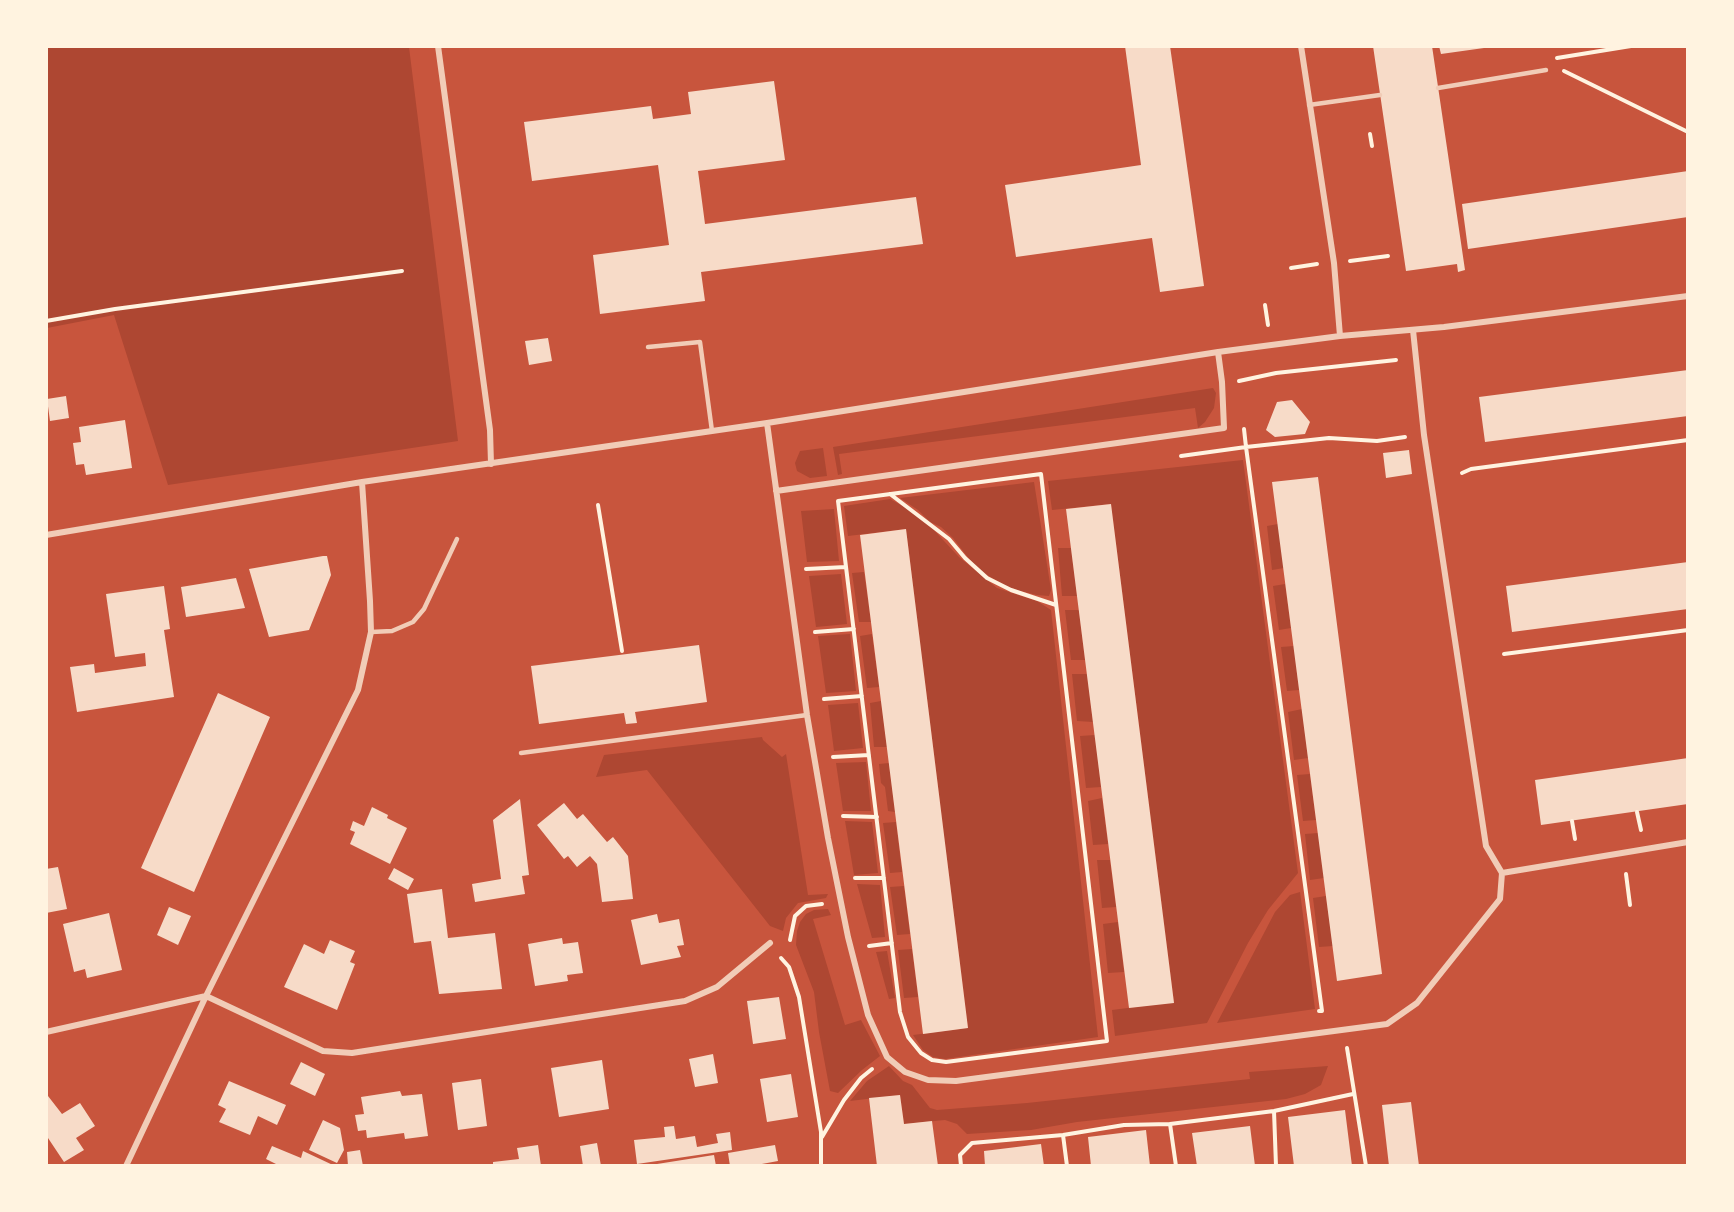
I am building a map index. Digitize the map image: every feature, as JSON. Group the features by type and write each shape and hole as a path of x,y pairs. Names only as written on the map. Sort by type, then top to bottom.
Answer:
{"street":[{"path":"438,46 490,430 491,464"},
{"path":"1301,46 1308,105 1334,263 1340,336"},
{"path":"46,535 362,482 767,423 1218,352 1688,296"},
{"path":"767,423 807,715 824,816 841,902 868,1015 887,1057 905,1072 928,1080 956,1081 1387,1024 1417,1002 1500,899 1502,873 1486,846 1424,435 1413,330"},
{"path":"776,491 1224,429 1218,352"},
{"path":"126,1166 206,996 358,690 370,632 362,482"},
{"path":"1502,873 1688,842"},
{"path":"46,1032 206,996 323,1051 352,1053 685,1001 717,987 770,943"}],"lane":[{"path":"1438,88 1545,70"},
{"path":"1308,105 1380,95"},
{"path":"648,347 700,342 712,431"},
{"path":"370,632 392,631 413,622 424,609 457,539"},
{"path":"521,753 807,715"}],"path":[{"path":"1563,70 1688,132"},
{"path":"1370,134 1372,146"},
{"path":"1350,261 1388,256"},
{"path":"1291,268 1319,264"},
{"path":"46,321 115,309 402,271"},
{"path":"1265,305 1268,325"},
{"path":"1240,392 1239,381 1276,373 1396,360"},
{"path":"1243,425 1246,447 1329,438 1377,441 1424,435"},
{"path":"1462,473 1471,469 1688,440"},
{"path":"1247,453 1322,1011 1311,1012"},
{"path":"1107,1041 1041,474 838,501 900,1011 908,1037 921,1053 932,1060 946,1062 1107,1041 1118,1039"},
{"path":"889,494 949,539 987,578 1011,590 1056,604"},
{"path":"598,505 622,651"},
{"path":"787,570 846,567"},
{"path":"796,634 854,629"},
{"path":"1504,654 1688,630"},
{"path":"805,700 862,696"},
{"path":"814,758 869,755"},
{"path":"1637,812 1641,830"},
{"path":"824,816 876,817"},
{"path":"1572,821 1575,839"},
{"path":"1626,874 1630,905"},
{"path":"836,879 884,878"},
{"path":"785,962 795,916 806,906 841,902"},
{"path":"770,943 789,967 799,996 821,1138 821,1166"},
{"path":"1344,1029 1366,1166"},
{"path":"821,1138 844,1100 861,1078 887,1057"},
{"path":"961,1166 960,1155 972,1143 1063,1135 1124,1125 1170,1124 1274,1111 1353,1094"},
{"path":"1274,1111 1276,1166"},
{"path":"1170,1124 1176,1166"},
{"path":"1063,1135 1067,1166"}],"shaded area":[{"path":"47,47 409,47 458,441 168,485 114,315 47,328"},
{"path":"1213,388 1216,393 1214,408 1198,428 1195,408 839,454 842,474 838,475 833,447"},
{"path":"823,448 827,476 810,478 797,471 795,463 800,451"},
{"path":"1243,460 1298,873 1268,910 1248,943 1207,1023 1115,1036 1112,1010 1174,1002 1111,504 1052,510 1048,481"},
{"path":"1034,482 1051,590 1049,596 1020,591 987,575 973,564 953,538 941,527 930,522 918,510 900,498"},
{"path":"890,499 908,509 931,527 959,557 997,588 1037,601 1051,610 1098,1037 945,1059 933,1057 923,1050 913,1035 968,1028 906,529 848,536 844,506"},
{"path":"834,509 839,561 807,562 801,511"},
{"path":"1278,524 1284,568 1272,570 1267,526"},
{"path":"1058,548 1071,548 1077,596 1062,596"},
{"path":"864,572 871,622 859,622 852,573"},
{"path":"841,574 847,624 816,627 809,576"},
{"path":"1285,584 1291,628 1279,630 1273,586"},
{"path":"1065,610 1079,610 1085,660 1071,660"},
{"path":"850,634 856,691 826,693 818,636"},
{"path":"872,634 879,687 867,688 860,636"},
{"path":"1294,646 1299,690 1287,691 1281,647"},
{"path":"1072,674 1087,674 1093,722 1077,721"},
{"path":"881,701 887,747 874,747 870,703"},
{"path":"858,703 863,748 834,751 828,705"},
{"path":"1302,709 1308,758 1294,760 1288,712"},
{"path":"1095,735 1101,787 1086,788 1080,736"},
{"path":"762,737 782,757 786,754 808,895 828,894 826,898 798,903 786,918 783,931 770,926 647,770 596,777 604,755"},
{"path":"866,762 871,811 843,811 836,763"},
{"path":"889,763 895,812 888,811 885,787 881,783 879,764"},
{"path":"1310,774 1316,820 1303,821 1297,775"},
{"path":"1102,798 1108,844 1093,845 1088,801"},
{"path":"845,821 872,822 878,873 854,875"},
{"path":"896,822 902,872 890,873 883,823"},
{"path":"1318,833 1324,878 1310,880 1305,834"},
{"path":"1097,860 1110,860 1116,907 1102,908"},
{"path":"857,884 880,885 885,937 872,938"},
{"path":"904,886 910,934 897,935 890,887"},
{"path":"1300,892 1315,1009 1217,1023 1275,912 1290,895"},
{"path":"1326,896 1333,946 1319,947 1313,898"},
{"path":"828,909 831,915 813,919 845,1025 861,1020 880,1056 838,1093 830,1091 814,992 796,945 797,931 806,914 814,910"},
{"path":"1118,922 1124,972 1108,973 1103,924"},
{"path":"912,949 918,997 904,998 898,950"},
{"path":"887,951 895,998 889,999 876,952"},
{"path":"889,1066 903,1081 912,1085 930,1108 937,1110 1027,1103 1250,1079 1249,1072 1328,1066 1321,1085 1305,1094 1286,1099 1077,1122 1031,1130 967,1134 957,1124 945,1120 904,1124 900,1095 850,1101 867,1081"}],"building":[{"path":"1125,46 1170,46 1204,286 1160,292 1152,238 1016,257 1005,185 1141,165"},
{"path":"1373,46 1432,46 1465,270 1458,272 1457,264 1406,271"},
{"path":"1439,46 1484,46 1484,48 1441,54"},
{"path":"774,81 785,160 698,171 705,224 916,197 923,244 701,272 705,301 600,314 593,255 669,245 658,165 532,181 524,122 651,106 653,119 691,114 688,92"},
{"path":"1688,171 1688,217 1468,249 1462,204"},
{"path":"548,338 552,361 529,365 525,341"},
{"path":"1688,370 1688,416 1485,442 1479,397"},
{"path":"66,396 69,418 50,421 47,399"},
{"path":"1292,400 1310,422 1305,434 1275,437 1266,430 1277,402"},
{"path":"125,420 132,468 86,475 84,464 76,465 73,443 81,442 79,427"},
{"path":"1409,450 1412,474 1386,478 1383,453"},
{"path":"1318,477 1382,974 1337,981 1272,482"},
{"path":"1111,504 1174,1003 1129,1008 1066,509"},
{"path":"906,529 968,1028 923,1034 860,535"},
{"path":"327,556 331,575 309,630 269,637 249,569"},
{"path":"1688,562 1688,609 1512,632 1506,586"},
{"path":"236,578 245,608 186,617 181,587"},
{"path":"164,586 170,629 164,630 174,697 77,712 70,667 94,664 95,673 146,666 145,653 115,657 106,594"},
{"path":"699,645 707,702 635,712 637,723 626,724 624,713 539,724 531,666"},
{"path":"218,693 270,717 194,892 141,868"},
{"path":"1688,758 1688,804 1541,825 1535,780"},
{"path":"520,799 529,875 522,876 525,894 475,902 472,884 501,879 493,820"},
{"path":"564,803 577,819 583,814 607,842 613,837 628,856 633,899 602,902 597,864 590,856 577,867 568,856 564,859 537,825"},
{"path":"372,807 407,828 390,864 350,844 355,832 350,830 353,821 364,826"},
{"path":"58,867 67,909 46,913 46,869"},
{"path":"394,868 414,879 408,890 388,879"},
{"path":"442,889 448,938 495,933 502,989 439,994 431,941 414,943 407,894"},
{"path":"169,907 191,916 178,945 157,935"},
{"path":"109,913 122,970 87,978 85,969 74,972 63,924"},
{"path":"657,914 659,923 679,919 684,945 677,946 681,957 641,965 631,920"},
{"path":"562,938 563,944 578,942 583,973 567,975 568,981 535,986 528,944"},
{"path":"330,940 355,951 350,962 355,964 337,1010 284,987 304,944 324,954"},
{"path":"779,997 786,1039 753,1044 747,1001"},
{"path":"713,1054 718,1083 695,1087 689,1059"},
{"path":"602,1060 609,1109 559,1117 551,1068"},
{"path":"301,1062 325,1074 315,1096 290,1084"},
{"path":"791,1074 798,1117 767,1122 760,1079"},
{"path":"481,1079 487,1126 458,1130 452,1083"},
{"path":"229,1081 286,1105 277,1125 258,1116 250,1135 219,1122 226,1109 218,1105"},
{"path":"400,1091 402,1096 422,1094 428,1136 405,1139 404,1133 367,1138 366,1130 358,1131 355,1115 364,1114 361,1097"},
{"path":"900,1095 904,1124 932,1121 938,1166 877,1166 869,1098"},
{"path":"48,1096 62,1114 80,1103 95,1126 76,1138 84,1150 64,1162 46,1135 46,1097"},
{"path":"1411,1102 1419,1166 1389,1166 1382,1105"},
{"path":"1345,1110 1352,1166 1294,1166 1288,1117"},
{"path":"323,1120 340,1128 344,1150 337,1163 309,1150"},
{"path":"674,1126 676,1139 695,1136 697,1147 718,1143 716,1134 730,1132 732,1150 637,1164 634,1140 665,1137 664,1127"},
{"path":"1250,1126 1255,1166 1197,1166 1192,1133"},
{"path":"1146,1130 1150,1166 1091,1166 1088,1137"},
{"path":"597,1143 601,1166 583,1166 580,1146"},
{"path":"1041,1144 1044,1166 985,1166 984,1151"},
{"path":"538,1145 541,1166 493,1166 493,1162 519,1159 517,1148"},
{"path":"775,1145 778,1161 751,1166 730,1166 728,1153"},
{"path":"272,1146 301,1158 303,1151 335,1166 280,1166 266,1159"},
{"path":"360,1150 363,1166 348,1166 347,1152"},
{"path":"714,1155 716,1166 658,1166 657,1164"}]}
